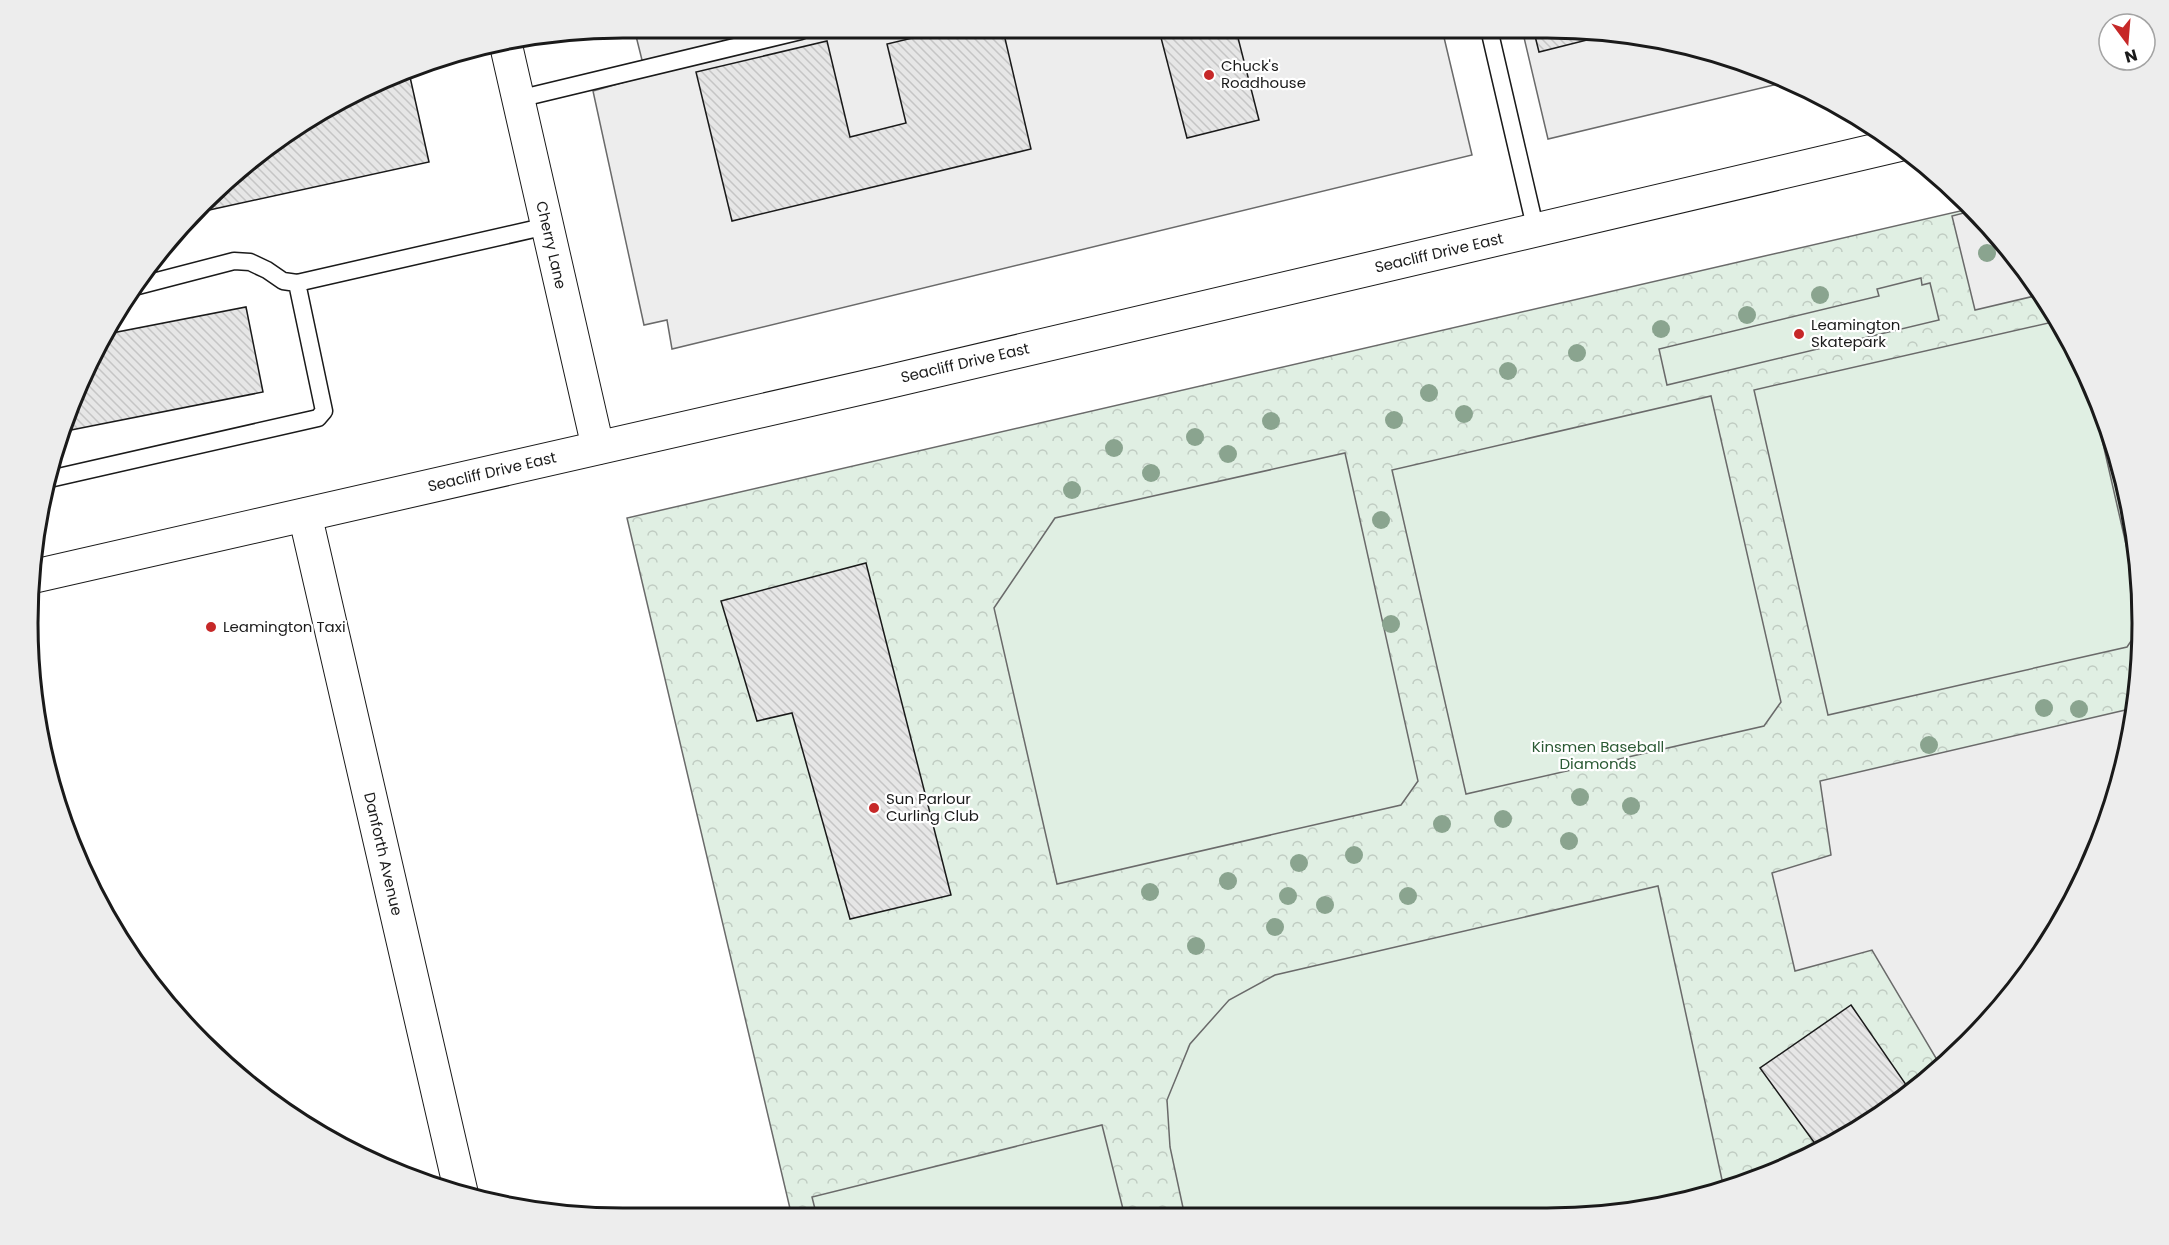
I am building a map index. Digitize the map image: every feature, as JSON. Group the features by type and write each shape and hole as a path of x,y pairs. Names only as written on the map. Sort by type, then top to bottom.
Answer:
{"main road":[{"name":"Seacliff Drive East","path":"40,576 1536,231 1888,147"},
{"name":"Danforth Avenue","path":"305,515 459,1184"}],"street":[{"name":"Cherry Lane","path":"507,49 598,448"}],"lane":[{"path":"518,99 772,38"},
{"path":"1491,38 1536,231"},
{"path":"145,284 234,261 250,262 283,281 297,284 547,226"},
{"path":"56,478 318,418 324,411 297,284"}],"green space":[{"name":"Kinsmen Baseball Diamonds","path":"1962,211 2011,266 2033,297 2071,364 2100,434 2112,471 2120,508 2130,584 2132,622 2126,699 2112,774 2087,846 2053,915 2011,979 1960,1036 1903,1087 1839,1129 1770,1163 1698,1188 1661,1196 1585,1206 1546,1208 790,1208 627,518"},
{"name":"Leamington Skatepark","path":"1921,278 1922,285 1930,283 1939,320 1667,385 1659,349 1879,296 1877,289"},
{"path":"2049,323 2087,399 2103,442 2126,546 2130,584 2131,641 2127,647 1828,715 1754,390"},
{"path":"1711,396 1781,702 1764,726 1466,794 1392,470"},
{"path":"1345,453 1418,781 1401,805 1057,884 994,608 1055,518"},
{"path":"1658,886 1722,1180 1661,1196 1585,1206 1546,1208 1183,1208 1170,1147 1167,1100 1190,1044 1229,1000 1275,975"},
{"path":"1102,1125 1123,1208 815,1208 812,1197"}],"shaded area":[{"path":"636,38 1444,38 1472,155 672,349 667,320 644,325 593,91 646,76"},
{"path":"1524,38 1585,39 1661,49 1698,57 1776,85 1548,139"},
{"path":"1964,213 2011,266 2033,296 1975,310 1952,216"},
{"path":"2124,710 2112,774 2100,811 2087,846 2053,915 2011,979 1960,1036 1936,1058 1872,950 1795,971 1772,873 1831,855 1820,781"}],"building":[{"path":"912,38 1005,38 1031,149 732,221 696,72 827,41 850,137 906,123 887,44"},
{"name":"Chuck's Roadhouse","path":"1161,38 1238,38 1259,120 1187,138"},
{"path":"1536,38 1589,39 1539,52"},
{"path":"410,78 429,162 208,210 266,158 297,136 364,98"},
{"path":"246,307 263,392 70,430 82,399 115,333"},
{"name":"Sun Parlour Curling Club","path":"866,563 951,895 850,919 792,713 757,721 721,601"},
{"path":"1851,1005 1906,1085 1872,1109 1814,1142 1760,1068"}],"place":[{"name":"Chuck's Roadhouse","path":"1209,75"},
{"name":"Leamington Skatepark","path":"1799,334"},
{"name":"Leamington Taxi","path":"211,627"},
{"name":"Sun Parlour Curling Club","path":"874,808"}]}
